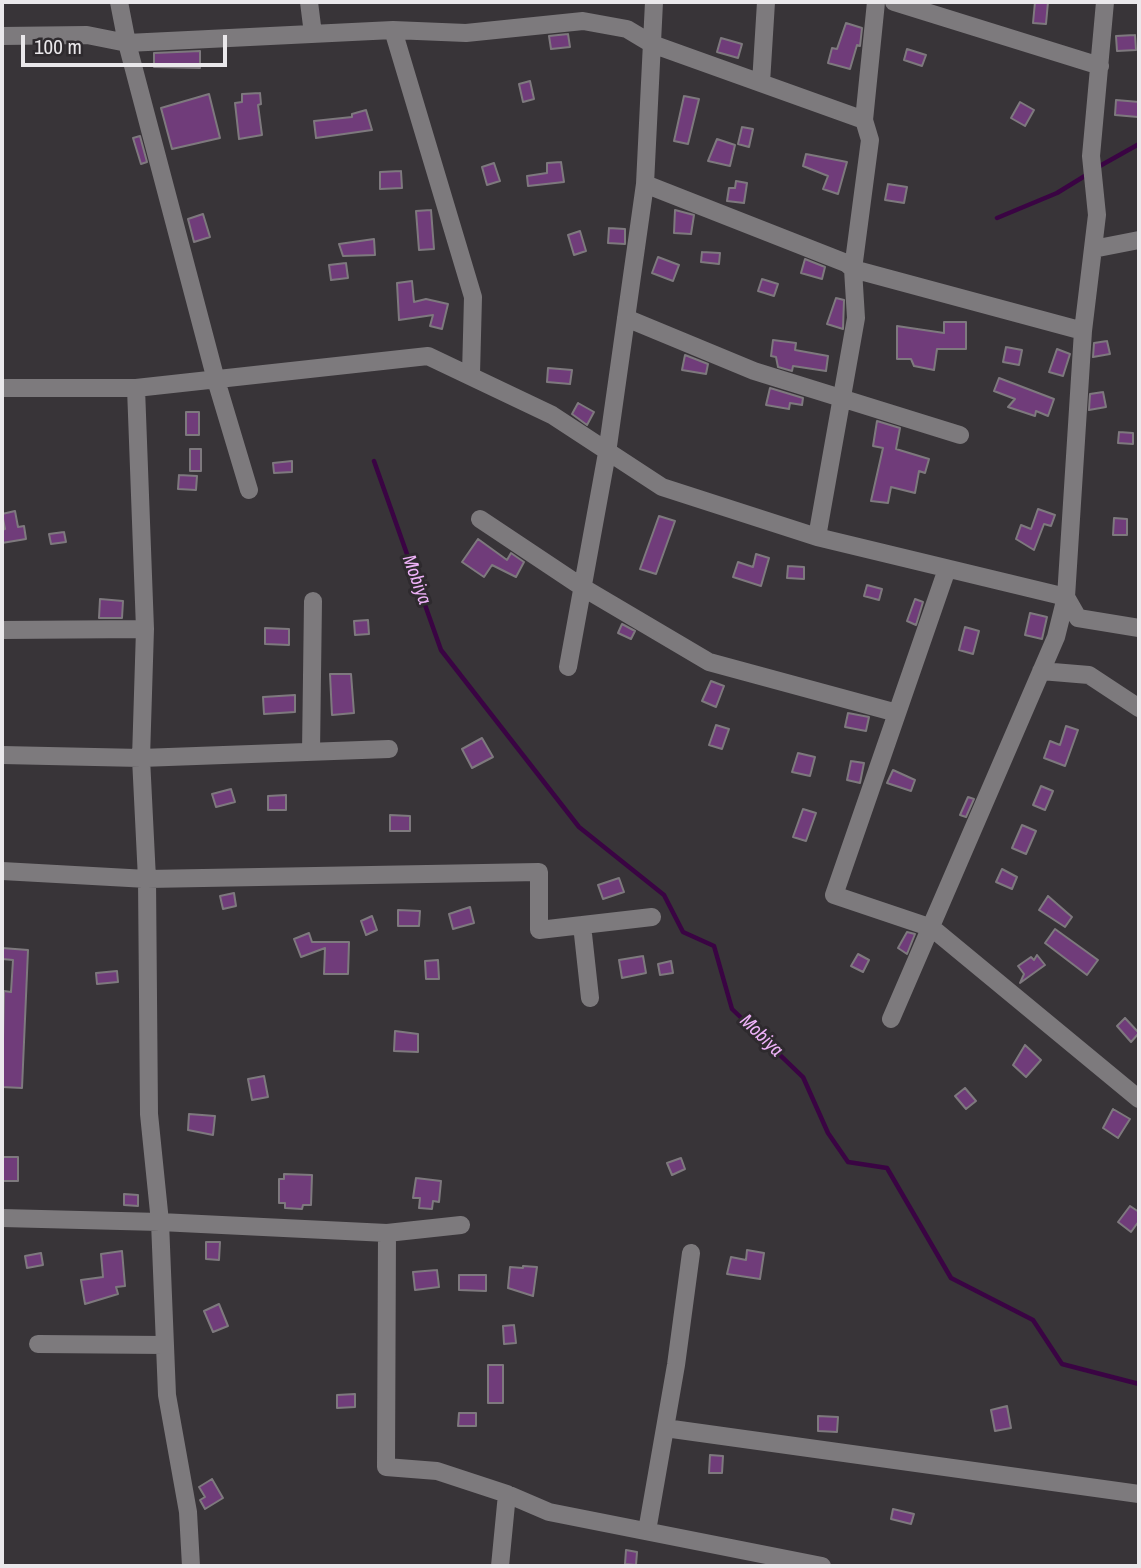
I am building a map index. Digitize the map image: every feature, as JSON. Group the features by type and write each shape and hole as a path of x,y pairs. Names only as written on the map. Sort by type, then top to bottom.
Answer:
{"street":[{"path":"119,2 127,43 216,380 249,490"},
{"path":"309,2 313,34"},
{"path":"568,667 607,453 645,184 654,2"},
{"path":"761,83 766,2"},
{"path":"817,537 856,318 853,269 870,140 864,120 876,2"},
{"path":"894,2 1100,66"},
{"path":"891,1019 1056,637 1066,597 1083,331 1097,215 1091,156 1105,2"},
{"path":"2,36 87,35 127,43 393,30 466,33 583,21 627,29 652,44 864,120"},
{"path":"393,30 473,297 471,374"},
{"path":"645,184 846,263 853,269 1083,331"},
{"path":"1093,248 1139,240"},
{"path":"626,318 754,371 960,435"},
{"path":"2,388 136,388 428,356 471,374 552,415 662,487 817,537 1066,597 1078,618 1139,628"},
{"path":"136,388 145,629 141,758 147,878 149,1114 160,1222 167,1395 188,1512 191,1566"},
{"path":"480,519 582,587 709,662 897,713"},
{"path":"947,569 834,895 932,928 1139,1099"},
{"path":"311,752 313,601"},
{"path":"2,630 145,629"},
{"path":"1041,671 1089,675 1139,708"},
{"path":"2,755 141,758 389,749"},
{"path":"2,871 147,878 539,872 539,930 652,917"},
{"path":"582,925 590,998"},
{"path":"2,1218 160,1222 387,1233 461,1225"},
{"path":"387,1233 386,1467 437,1471 507,1494 549,1513 648,1531 779,1561 822,1566"},
{"path":"648,1531 691,1253"},
{"path":"38,1344 165,1345"},
{"path":"666,1428 1139,1494"},
{"path":"500,1566 507,1494"}],"building":[{"path":"1035,2 1048,2 1046,24 1033,23"},
{"path":"846,23 862,28 860,46 857,45 850,69 828,63 832,48 837,49"},
{"path":"568,34 570,47 551,49 549,36"},
{"path":"1135,35 1136,50 1117,51 1116,36"},
{"path":"721,38 742,44 738,58 717,52"},
{"path":"907,49 926,55 922,66 904,60"},
{"path":"200,51 200,68 154,67 154,53"},
{"path":"530,81 534,99 523,102 519,84"},
{"path":"260,93 261,104 258,105 262,135 239,139 235,103 242,102 242,94"},
{"path":"209,94 220,138 172,149 161,108"},
{"path":"684,96 699,99 688,144 674,141"},
{"path":"1116,100 1139,102 1138,117 1115,115"},
{"path":"1020,102 1034,110 1025,126 1011,118"},
{"path":"366,110 372,130 316,138 314,121 352,117 352,114"},
{"path":"742,127 753,129 749,147 738,144"},
{"path":"140,136 147,162 141,164 133,138"},
{"path":"717,139 735,145 730,166 708,161"},
{"path":"806,154 847,162 838,194 823,189 828,176 803,166"},
{"path":"561,162 564,182 528,186 527,176 547,173 547,163"},
{"path":"494,163 500,181 487,185 482,167"},
{"path":"401,171 402,188 380,189 380,172"},
{"path":"736,181 747,183 744,203 727,201 729,188 735,188"},
{"path":"888,184 907,187 904,203 885,200"},
{"path":"431,210 434,249 419,250 416,211"},
{"path":"675,210 694,215 691,234 674,233"},
{"path":"203,214 210,237 194,242 188,219"},
{"path":"609,228 625,229 625,244 608,243"},
{"path":"580,231 586,251 574,255 568,235"},
{"path":"374,239 375,255 343,256 339,244"},
{"path":"702,252 720,253 719,264 701,262"},
{"path":"658,257 679,265 673,281 652,273"},
{"path":"805,259 825,267 822,279 801,273"},
{"path":"346,263 348,278 331,280 329,265"},
{"path":"762,279 778,284 774,296 758,291"},
{"path":"412,281 414,302 426,299 448,304 442,329 430,326 433,315 399,320 397,283"},
{"path":"836,298 844,300 843,329 827,324"},
{"path":"944,322 966,322 966,349 937,349 934,370 914,366 911,359 897,359 897,326 944,333"},
{"path":"773,340 796,343 795,350 828,356 826,371 793,366 792,371 778,367 776,357 771,356"},
{"path":"1107,341 1110,354 1093,357 1094,343"},
{"path":"1006,347 1022,350 1019,365 1003,362"},
{"path":"1057,349 1070,354 1063,376 1049,372"},
{"path":"685,355 708,364 706,374 682,370"},
{"path":"548,368 572,370 570,384 547,382"},
{"path":"999,378 1054,399 1048,416 1036,411 1035,416 1008,407 1015,399 994,391"},
{"path":"770,388 803,398 802,405 790,403 789,409 766,405"},
{"path":"1103,392 1106,407 1089,410 1090,394"},
{"path":"578,403 594,412 587,425 572,414"},
{"path":"186,412 199,412 199,435 186,435"},
{"path":"877,421 900,428 896,449 929,459 925,473 919,471 915,493 891,487 888,503 871,501 883,448 873,446"},
{"path":"1119,432 1133,433 1133,444 1118,443"},
{"path":"190,449 201,449 201,471 190,471"},
{"path":"292,461 292,472 274,473 273,463"},
{"path":"179,475 197,476 196,490 178,489"},
{"path":"1038,509 1055,515 1051,526 1044,524 1034,550 1016,539 1021,525 1031,529"},
{"path":"15,511 18,527 24,526 26,539 2,543 2,530 5,529 2,514"},
{"path":"659,516 675,521 656,574 640,569"},
{"path":"1114,518 1127,519 1127,535 1113,535"},
{"path":"64,532 66,542 51,544 49,534"},
{"path":"478,539 507,560 511,553 524,562 516,577 492,565 484,577 462,562"},
{"path":"756,554 769,558 761,586 733,577 738,562 753,567"},
{"path":"788,566 804,567 804,579 787,578"},
{"path":"867,585 882,589 879,600 864,596"},
{"path":"100,599 123,601 122,618 99,618"},
{"path":"915,599 923,602 916,625 907,621"},
{"path":"1030,613 1047,617 1042,639 1025,635"},
{"path":"368,620 369,634 355,635 354,621"},
{"path":"622,624 635,631 631,639 618,633"},
{"path":"965,627 979,631 973,654 959,650"},
{"path":"265,628 289,629 289,645 265,644"},
{"path":"330,674 351,674 354,713 332,715"},
{"path":"711,681 724,686 716,707 702,701"},
{"path":"295,695 295,712 264,714 263,697"},
{"path":"848,713 869,717 866,731 845,727"},
{"path":"716,725 729,729 722,749 709,745"},
{"path":"1066,726 1078,730 1065,766 1044,758 1050,741 1060,745"},
{"path":"482,738 493,757 472,768 462,749"},
{"path":"798,753 815,757 810,776 792,772"},
{"path":"851,761 864,763 860,783 847,780"},
{"path":"893,770 915,780 911,791 887,783"},
{"path":"1041,786 1053,791 1045,810 1033,805"},
{"path":"231,789 235,802 216,807 212,794"},
{"path":"286,795 286,810 268,810 268,796"},
{"path":"968,797 974,799 966,817 960,815"},
{"path":"803,809 816,813 806,841 793,837"},
{"path":"390,815 410,816 410,831 390,831"},
{"path":"1022,825 1036,831 1026,854 1012,848"},
{"path":"1002,869 1017,877 1012,889 996,882"},
{"path":"619,878 624,892 603,899 598,885"},
{"path":"234,893 236,906 223,909 220,896"},
{"path":"1048,896 1072,917 1065,927 1039,910"},
{"path":"470,907 474,923 453,929 449,914"},
{"path":"398,910 420,911 419,926 398,926"},
{"path":"372,916 377,930 366,935 361,921"},
{"path":"1055,929 1098,960 1087,975 1045,943"},
{"path":"907,932 915,934 907,954 898,948"},
{"path":"309,933 312,942 349,942 348,974 324,974 325,948 301,957 294,939"},
{"path":"2,948 28,950 22,1088 2,1087 4,991 11,992 13,960 2,959"},
{"path":"858,954 869,960 863,972 851,966"},
{"path":"1037,955 1045,965 1020,983 1024,974 1018,966 1031,957 1034,960"},
{"path":"643,956 646,973 622,978 619,960"},
{"path":"438,960 439,979 426,979 425,961"},
{"path":"671,961 673,973 660,975 658,964"},
{"path":"117,971 118,982 97,984 96,973"},
{"path":"1125,1018 1139,1033 1131,1042 1117,1026"},
{"path":"395,1031 418,1034 418,1052 394,1051"},
{"path":"1025,1045 1041,1060 1026,1077 1013,1065"},
{"path":"264,1076 268,1097 252,1100 248,1079"},
{"path":"965,1088 976,1101 966,1109 955,1096"},
{"path":"1113,1109 1130,1119 1118,1138 1103,1128"},
{"path":"189,1114 215,1116 213,1135 188,1130"},
{"path":"2,1157 18,1157 18,1181 2,1181"},
{"path":"681,1158 685,1169 672,1175 667,1163"},
{"path":"284,1174 312,1175 311,1205 303,1205 302,1209 285,1208 285,1203 279,1203 279,1179 284,1179"},
{"path":"416,1178 441,1181 439,1202 433,1201 432,1209 419,1208 420,1198 413,1198"},
{"path":"124,1194 138,1195 138,1206 124,1205"},
{"path":"1130,1206 1139,1212 1139,1221 1131,1232 1118,1222"},
{"path":"206,1242 220,1242 219,1260 206,1259"},
{"path":"747,1250 764,1253 760,1279 727,1274 731,1257 746,1260"},
{"path":"122,1251 125,1286 116,1287 118,1294 85,1304 81,1280 103,1277 101,1254"},
{"path":"41,1253 43,1265 27,1268 25,1256"},
{"path":"510,1267 537,1267 533,1296 508,1288"},
{"path":"437,1270 439,1287 415,1290 413,1272"},
{"path":"459,1275 486,1275 486,1291 459,1290"},
{"path":"219,1304 228,1326 213,1332 204,1311"},
{"path":"514,1325 516,1343 504,1344 503,1326"},
{"path":"488,1365 503,1365 503,1403 488,1403"},
{"path":"355,1394 355,1407 337,1408 337,1395"},
{"path":"1007,1406 1011,1428 995,1431 991,1410"},
{"path":"459,1413 476,1413 476,1426 458,1426"},
{"path":"818,1416 838,1417 837,1432 818,1431"},
{"path":"710,1455 723,1456 722,1473 709,1473"},
{"path":"212,1479 223,1498 205,1509 200,1500 205,1497 199,1487"},
{"path":"893,1509 914,1514 911,1524 891,1519"},
{"path":"626,1550 637,1552 636,1565 625,1564"}],"waterway":[{"path":"1098,167 1139,144"},
{"path":"997,218 1057,193 1088,174"},
{"name":"Mobiya","path":"374,461 441,650 579,827 664,895 683,932 714,946 732,1009 803,1077 828,1133 848,1162 887,1168 951,1278 1033,1320 1062,1364 1139,1384"}]}
